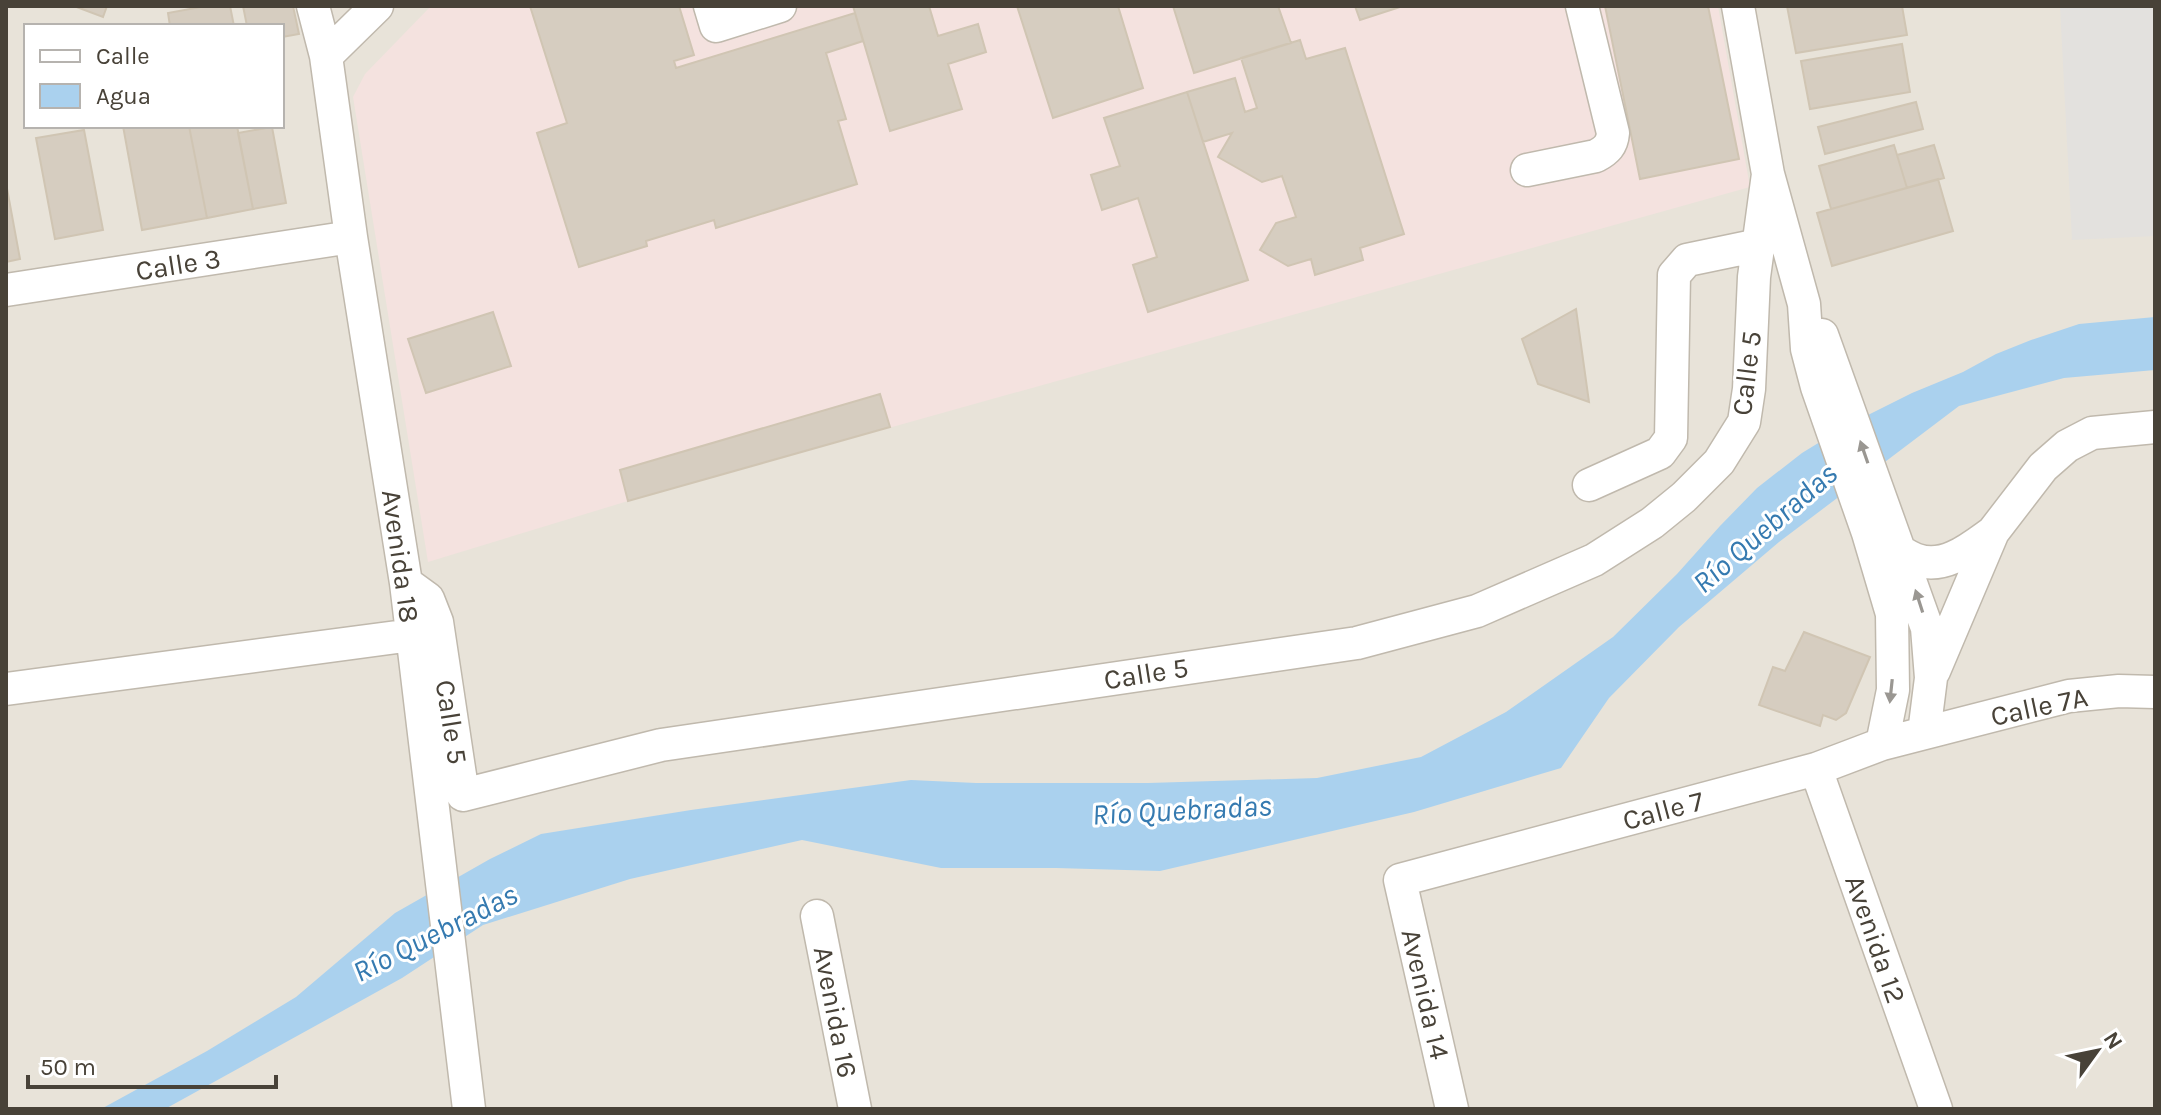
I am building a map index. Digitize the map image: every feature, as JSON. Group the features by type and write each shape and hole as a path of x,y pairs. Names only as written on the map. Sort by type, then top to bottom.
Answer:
{"street":[{"name":"Avenida 18","path":"313,6 326,56 351,237 406,583 469,1109"},
{"path":"326,56 377,6"},
{"path":"710,6 716,26 780,6"},
{"path":"1527,170 1596,156 1612,142 1613,133 1582,6"},
{"path":"1738,6 1768,174 1804,304 1825,340 1828,384 1885,536 1914,585 1927,628 1931,678 1924,733"},
{"name":"Calle 5","path":"406,583 428,599 437,622 463,795 661,745 1357,643 1477,611 1594,560 1652,523 1719,462 1744,422 1749,389 1754,277 1768,174"},
{"name":"Calle 3","path":"6,290 351,237"},
{"path":"1589,485 1660,453 1671,438 1674,275 1687,260 1759,245"},
{"path":"1931,678 1993,532 2043,467 2067,446 2092,433 2155,427"},
{"path":"1885,536 1919,561 1948,559 1993,532"},
{"path":"1882,744 1893,690 1892,614 1885,536"},
{"path":"6,689 412,635"},
{"name":"Calle 7A","path":"1924,733 2069,696 2119,691 2155,692"},
{"name":"Calle 7","path":"1400,880 1816,769 1882,744 1924,733"},
{"name":"Avenida 12","path":"1816,769 1936,1109"},
{"name":"Avenida 14","path":"1400,880 1452,1109"},
{"name":"Avenida 16","path":"817,916 855,1109"}],"shaded area":[{"path":"6,6 2155,6 2155,1109 6,1109"},
{"path":"431,6 1718,6 1750,187 628,501 428,562 353,97 365,74"},
{"path":"2060,6 2155,6 2155,236 2072,240"}],"water":[{"name":"Río Quebradas","path":"2155,317 2155,370 2064,378 1959,406 1779,542 1679,627 1609,698 1561,768 1414,812 1160,871 941,868 802,840 630,879 483,925 402,978 165,1109 101,1109 207,1051 296,997 395,913 541,834 911,780 1148,783 1317,778 1421,757 1506,712 1613,637 1757,488 1802,453 1846,426 2031,340 2079,324"}],"building":[{"path":"74,6 107,6 103,17"},
{"path":"206,6 230,6 234,24 170,24 168,13"},
{"path":"243,6 293,6 299,34 284,37 284,24 247,24"},
{"path":"530,6 679,6 694,55 674,61 676,68 855,13 863,41 826,53 846,119 838,121 857,184 716,228 714,220 646,241 647,246 579,267 537,133 567,123"},
{"path":"853,6 929,6 938,36 978,24 986,52 948,64 962,109 890,131"},
{"path":"1017,6 1118,6 1143,88 1053,118"},
{"path":"1173,6 1278,6 1291,43 1194,73"},
{"path":"1355,6 1403,6 1360,20"},
{"path":"1605,6 1708,6 1739,159 1640,179"},
{"path":"1787,6 1902,6 1907,35 1796,53"},
{"path":"1300,40 1306,59 1345,48 1404,234 1360,248 1363,260 1315,275 1311,259 1288,266 1260,250 1276,223 1296,217 1282,176 1262,182 1218,157 1232,133 1203,142 1187,92 1235,78 1245,112 1257,108 1241,58"},
{"path":"1902,44 1910,92 1810,109 1801,61"},
{"path":"1187,92 1248,280 1148,312 1133,265 1157,257 1138,198 1102,210 1091,175 1120,166 1104,118"},
{"path":"1916,102 1923,129 1825,154 1818,127"},
{"path":"123,128 189,128 207,218 142,230"},
{"path":"189,128 237,128 253,209 207,218"},
{"path":"272,128 286,203 253,209 238,133"},
{"path":"84,130 103,230 55,239 36,138"},
{"path":"1894,145 1907,188 1831,209 1819,166"},
{"path":"1934,145 1944,178 1907,188 1897,155"},
{"path":"1938,179 1953,231 1832,266 1817,213"},
{"path":"6,183 20,259 6,262"},
{"path":"1576,309 1589,402 1538,384 1522,339"},
{"path":"493,312 511,366 426,393 408,339"},
{"path":"880,394 890,427 628,501 620,470"},
{"path":"1804,632 1870,657 1846,713 1836,720 1823,715 1820,726 1759,705 1773,667 1785,671"}]}
